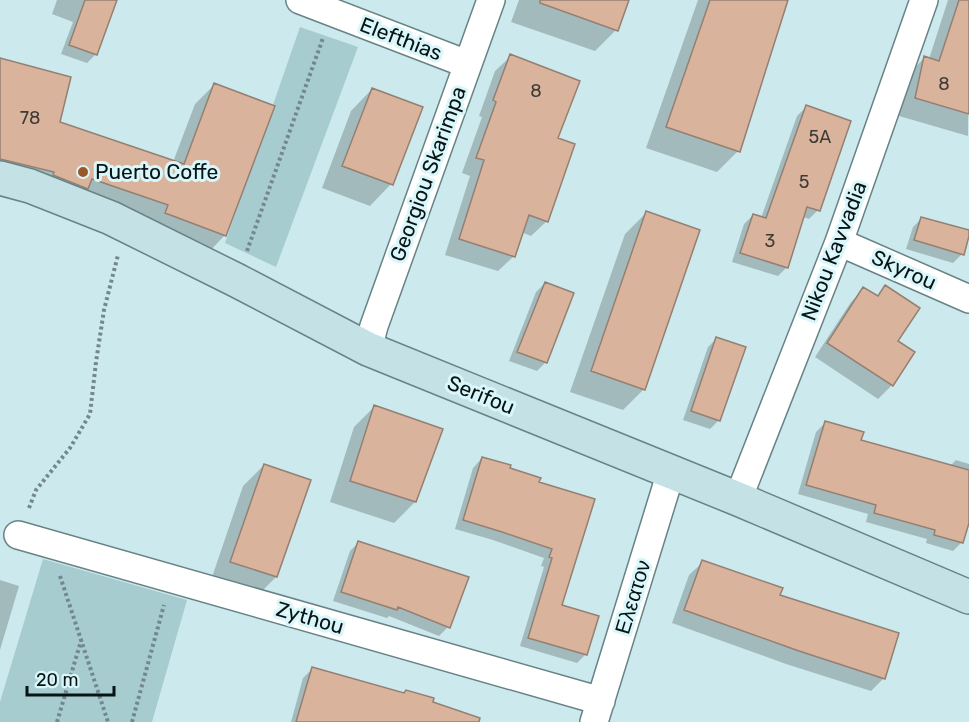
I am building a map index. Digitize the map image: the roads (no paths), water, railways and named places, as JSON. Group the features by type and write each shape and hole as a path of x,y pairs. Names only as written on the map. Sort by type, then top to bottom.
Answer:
{"street":[{"name":"Elefthias","path":"300,0 467,64"},
{"name":"Georgiou Skarimpa","path":"368,349 374,326 467,64 492,0"},
{"name":"Nikou Kavvadia","path":"738,499 839,242 924,0"},
{"name":"Serifou","path":"0,178 30,186 111,218 368,349 738,499 969,597"},
{"name":"Skyrou","path":"839,242 969,299"},
{"name":"Ελεατον","path":"598,711 671,472"},
{"name":"Zythou","path":"18,535 172,579 598,711"}],"place":[{"name":"Puerto Coffe","path":"83,172"}]}
